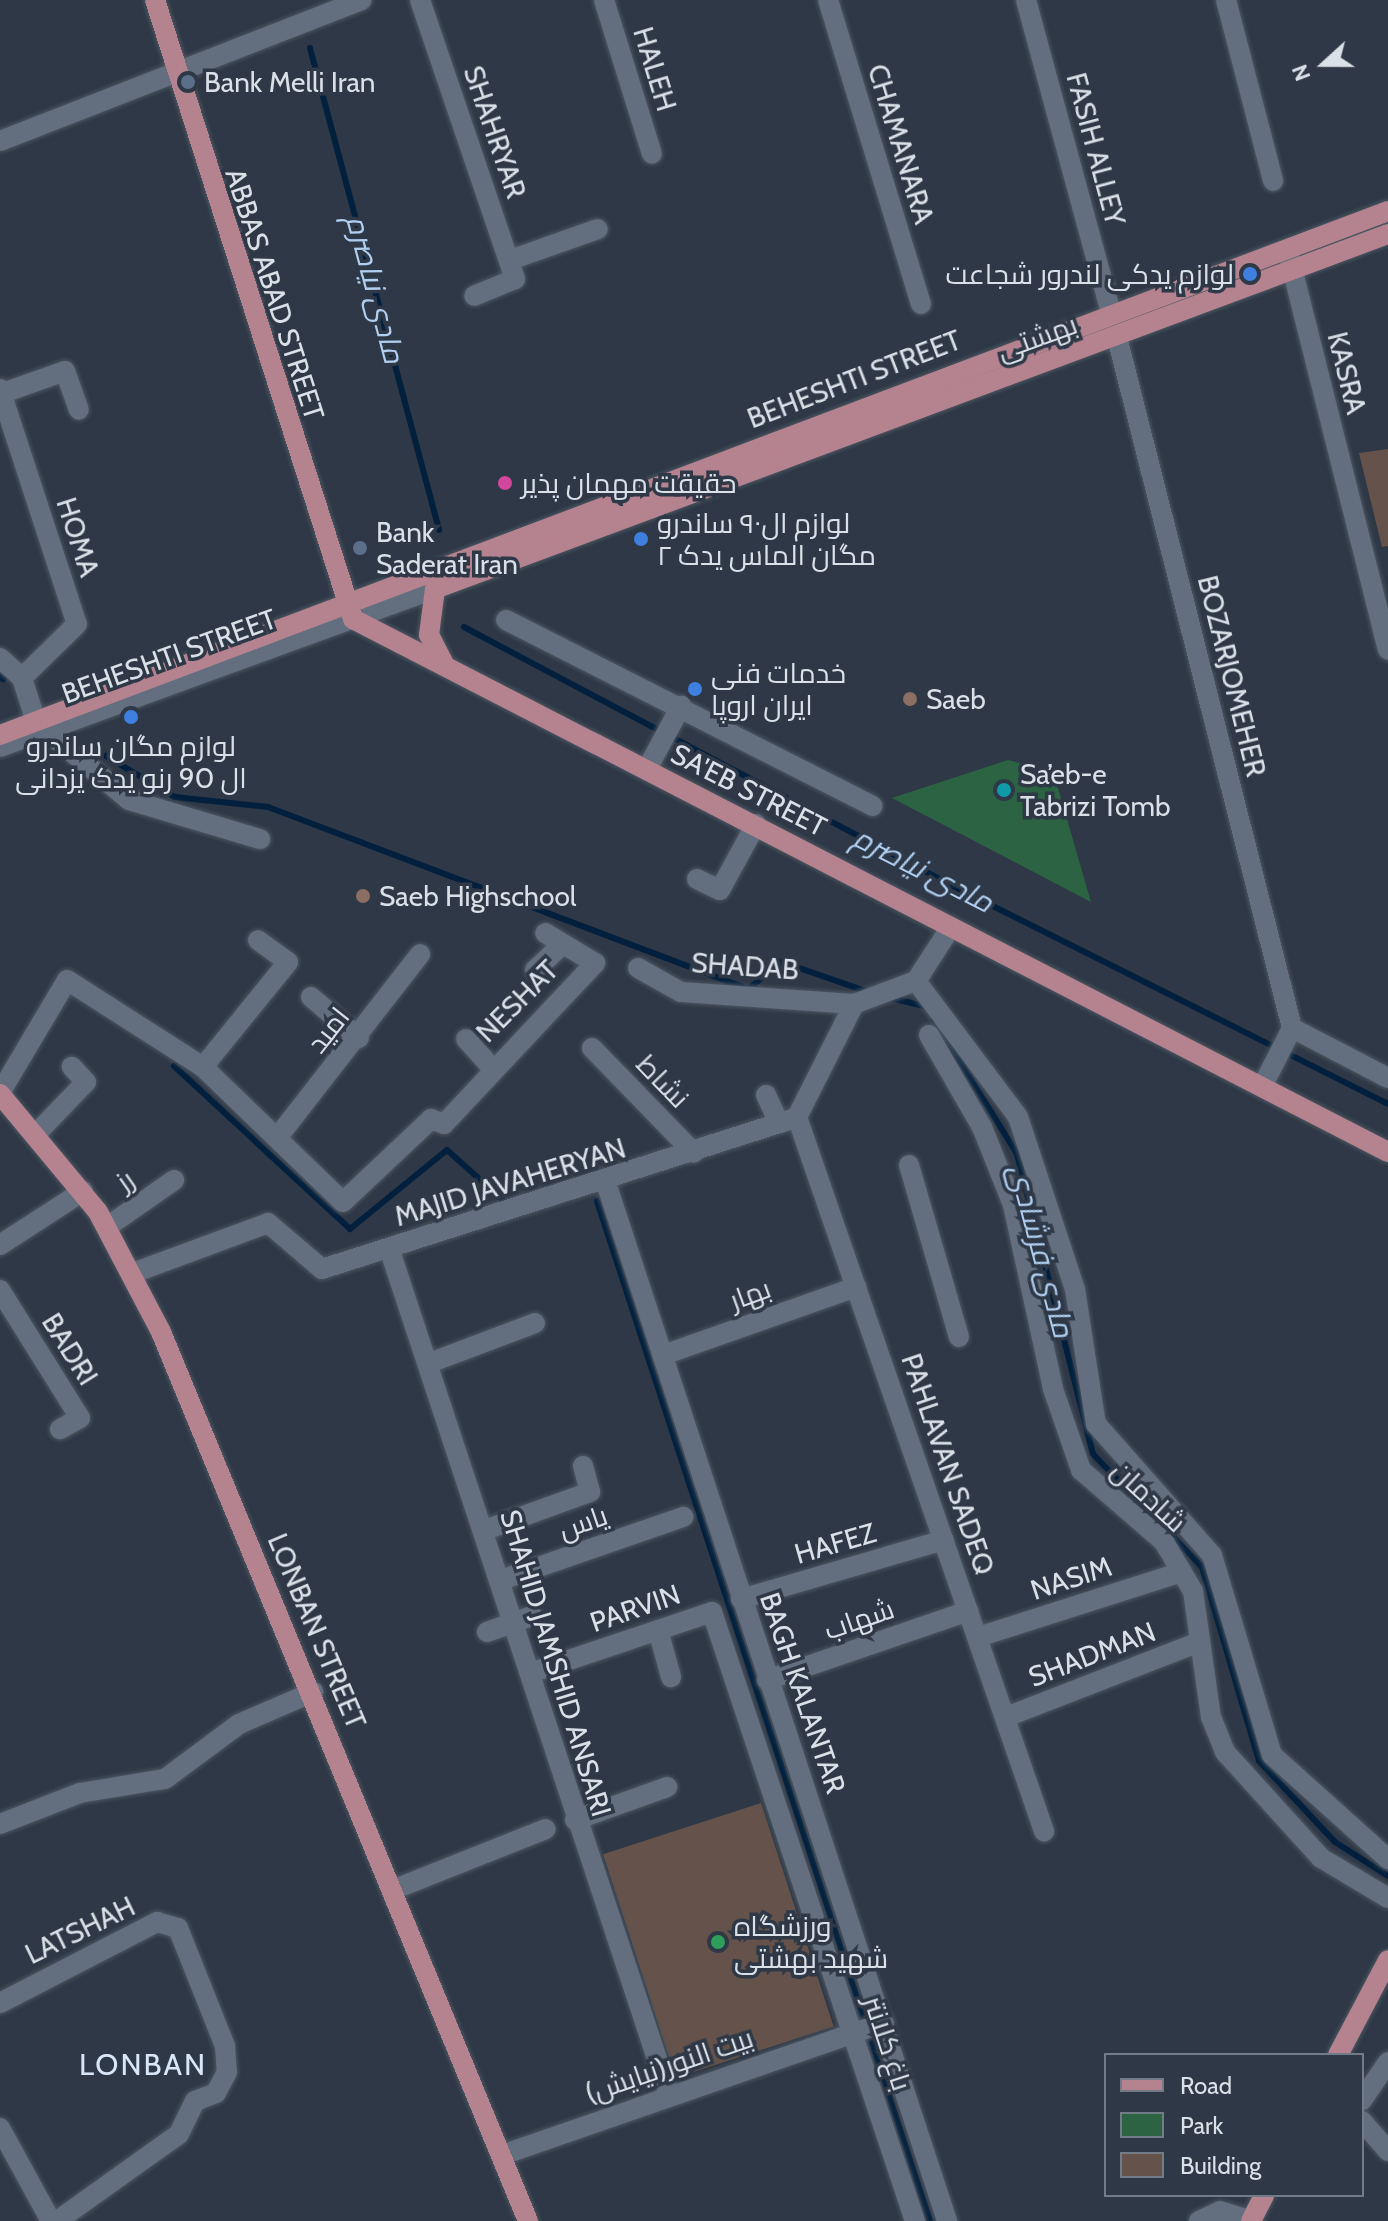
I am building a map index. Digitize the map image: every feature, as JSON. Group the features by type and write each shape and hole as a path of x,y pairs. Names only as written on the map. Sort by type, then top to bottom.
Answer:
{"main road":[{"name":"ABBAS ABAD STREET","path":"155,0 345,616"},
{"name":"BEHESHTI STREET","path":"0,735 41,726 345,616 1023,344 1388,211"},
{"name":"بهشتی","path":"435,589 1388,234"},
{"path":"1023,344 1032,369"},
{"path":"435,589 429,635 445,666"},
{"name":"SA'EB STREET","path":"345,616 756,824 1388,1152"},
{"name":"LONBAN STREET","path":"0,1093 83,1191 133,1273 313,1692 528,2221"},
{"path":"1339,2053 1388,1960"},
{"path":"1251,2221 1263,2197"}],"street":[{"path":"0,141 362,0"},
{"name":"SHAHRYAR","path":"420,0 510,260 514,282 474,296"},
{"name":"HALEH","path":"604,0 652,154"},
{"name":"CHAMANARA","path":"828,0 921,304"},
{"name":"FASIH ALLEY","path":"1026,0 1111,312"},
{"path":"1226,0 1273,181"},
{"path":"510,260 598,229"},
{"name":"KASRA","path":"1287,248 1388,650"},
{"name":"BOZARJOMEHER","path":"1117,337 1292,1028"},
{"path":"1,392 65,371 79,410"},
{"name":"HOMA","path":"1,392 77,624 22,678"},
{"path":"345,616 435,589"},
{"path":"506,620 873,806"},
{"path":"0,658 22,678 41,726 129,800 260,839"},
{"path":"647,769 679,710"},
{"name":"BEHESHTI STREET","path":"0,747 41,726"},
{"path":"697,879 720,890 756,824"},
{"path":"788,1120 854,1004 916,981 951,927"},
{"name":"NESHAT","path":"277,1138 343,1202 431,1119 444,1124 491,1067 595,963 545,933"},
{"path":"203,1067 288,962 258,940"},
{"path":"535,970 563,944"},
{"name":"امید","path":"277,1138 359,1038 420,954"},
{"name":"SHADAB","path":"638,968 681,992 854,1004"},
{"path":"0,1093 67,980 203,1067 277,1138"},
{"path":"916,981 1018,1117 1075,1289 1096,1424 1212,1555 1272,1755 1388,1859"},
{"path":"311,997 359,1038"},
{"path":"1262,1087 1292,1028 1388,1078"},
{"name":"شادمان","path":"929,1035 982,1127 1013,1205 1053,1389 1081,1470 1164,1542 1193,1591 1199,1642 1225,1752 1321,1858 1388,1898"},
{"path":"466,1039 491,1067"},
{"name":"نشاط","path":"592,1048 694,1153"},
{"path":"36,1134 86,1082 72,1067"},
{"name":"PAHLAVAN SADEQ","path":"766,1095 788,1120 856,1287 1044,1831"},
{"name":"MAJID JAVAHERYAN","path":"133,1273 268,1223 322,1269 606,1183 788,1120"},
{"path":"909,1165 959,1337"},
{"name":"رز","path":"107,1227 174,1180"},
{"name":"BAGH KALANTAR","path":"606,1183 947,2221"},
{"path":"2,1241 83,1191"},
{"name":"SHAHID JAMSHID ANSARI","path":"389,1248 432,1362 501,1580 523,1620 530,1673 575,1820 669,2095"},
{"name":"بهار","path":"663,1355 856,1287"},
{"name":"BADRI","path":"0,1290 80,1418 60,1429"},
{"path":"432,1362 535,1323"},
{"path":"485,1530 590,1492 583,1466"},
{"name":"یاس","path":"501,1580 683,1517"},
{"name":"HAFEZ","path":"741,1599 944,1540"},
{"name":"NASIM","path":"978,1637 1182,1572"},
{"name":"شهاب","path":"767,1680 969,1611"},
{"name":"PARVIN","path":"530,1673 712,1612"},
{"name":"باغ کلانتر","path":"712,1612 827,1946 915,2221"},
{"path":"487,1632 523,1620"},
{"path":"658,1630 671,1677"},
{"name":"SHADMAN","path":"1006,1717 1199,1642"},
{"path":"0,1824 80,1793 165,1779 239,1724 313,1692"},
{"path":"575,1820 667,1787"},
{"path":"395,1889 546,1829"},
{"name":"LATSHAH","path":"0,2003 157,1922 178,1928 225,2046 227,2072 154,2158 106,2181 54,2221"},
{"path":"827,1946 856,1937"},
{"name":"بیت النور(نیایش)","path":"502,2155 884,2023"},
{"path":"1364,2097 1388,2062"},
{"path":"1364,2123 1388,2151"},
{"path":"0,2128 54,2221"},
{"path":"907,2193 936,2182"},
{"path":"1199,2221 1220,2211 1251,2221"}],"green space":[{"path":"1008,760 1053,771 1091,902 892,798"}],"building":[{"path":"1388,449 1388,546 1382,547 1359,453"},
{"name":"ورزشگاه شهید بهشتی","path":"761,1803 834,2026 676,2078 603,1854"}],"waterway":[{"name":"مادی نیاصرم","path":"310,48 439,530"},
{"name":"مادی نیاصرم","path":"464,627 947,883 1388,1104"},
{"name":"مادی فرشادی","path":"89,746 175,797 268,807 748,989 782,962 868,992"},
{"name":"مادی فرشادی","path":"891,998 926,1007"},
{"name":"مادی فرشادی","path":"934,1020 1017,1154 1093,1454 1202,1567 1259,1761 1335,1842 1388,1876"},
{"path":"174,1066 350,1229 447,1150 503,1200"},
{"path":"597,1201 930,2221"}],"place":[{"name":"Bank Melli Iran","path":"188,82"},
{"name":"لوازم یدکی لندرور شجاعت","path":"1250,274"},
{"name":"حقیقت مهمان پذیر","path":"505,483"},
{"name":"لوازم ال۹۰ ساندرو مگان الماس یدک ۲","path":"641,539"},
{"name":"Bank Saderat Iran","path":"360,548"},
{"name":"خدمات فنی ایران اروپا","path":"695,689"},
{"name":"Saeb","path":"910,699"},
{"name":"لوازم مگان ساندرو ال 90 رنو یدک یزدانی","path":"131,717"},
{"name":"Sa’eb-e Tabrizi Tomb","path":"1004,790"},
{"name":"Saeb Highschool","path":"363,896"},
{"name":"ورزشگاه شهید بهشتی","path":"718,1942"}],"district":[{"name":"LONBAN","path":"143,2065"}]}
